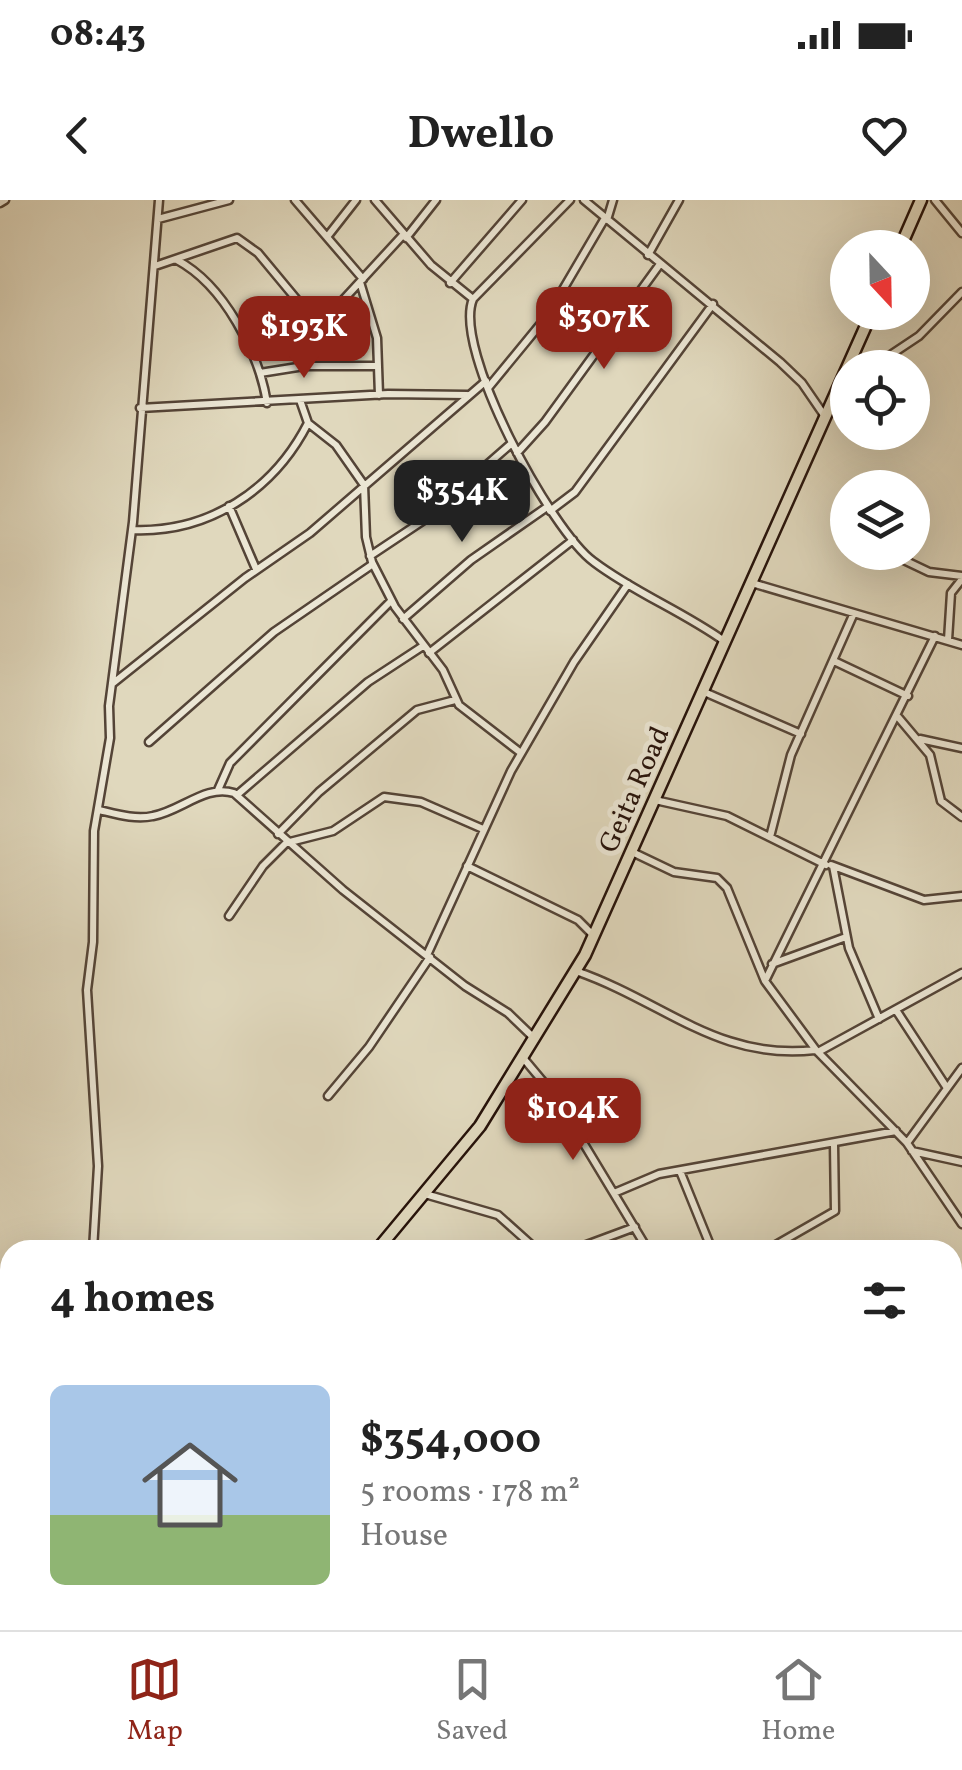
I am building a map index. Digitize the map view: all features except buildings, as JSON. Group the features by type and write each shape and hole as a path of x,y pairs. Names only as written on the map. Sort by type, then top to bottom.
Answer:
{"highway":[{"path":"908,230 921,200"},
{"name":"Geita Road","path":"386,1240 480,1126 576,970 830,404"}],"street":[{"path":"94,1240 98,1166 91,1105 86,976 93,942 91,877 132,530 140,408 156,266 158,200"},
{"path":"157,219 229,200"},
{"path":"295,200 362,280 372,316 379,395"},
{"path":"327,237 356,200"},
{"path":"375,200 450,283 472,299"},
{"path":"305,351 307,332 436,200"},
{"path":"450,283 522,200"},
{"path":"570,200 472,299 470,316 487,385 516,453 548,509 591,560 686,614 725,642"},
{"path":"584,200 712,304 802,384 824,415"},
{"path":"112,684 256,569 310,533 468,395 487,385 548,316 606,219 613,200"},
{"path":"648,254 678,200"},
{"path":"935,200 962,233"},
{"path":"156,266 223,240 246,242 317,324"},
{"path":"176,259 217,298 260,373 267,403"},
{"path":"516,453 545,422 660,264"},
{"path":"898,350 919,336 962,292"},
{"path":"403,618 471,560 575,492 712,304"},
{"path":"260,373 304,366 378,366"},
{"path":"140,408 379,395 468,395"},
{"path":"300,400 308,423 336,445 364,485 372,560 391,601 444,670 456,700 492,734 521,753"},
{"path":"132,530 186,526 229,506 281,469 308,423"},
{"path":"150,742 274,632 424,520 512,443"},
{"path":"229,506 256,569"},
{"path":"429,654 573,540"},
{"path":"925,570 962,578 950,594 948,640"},
{"path":"752,582 962,645"},
{"path":"328,1096 368,1047 428,956 521,753 574,662 628,584"},
{"path":"99,810 148,818 173,812 218,790 238,754 391,601"},
{"path":"770,837 780,787 819,686 834,662 854,613"},
{"path":"765,981 828,864 935,636"},
{"path":"236,796 368,682 423,646"},
{"path":"834,662 908,696"},
{"path":"702,691 801,734"},
{"path":"278,834 319,792 416,710 456,700"},
{"path":"898,717 930,756 941,802 962,816"},
{"path":"917,739 962,748"},
{"path":"218,790 236,796 286,843 428,956 508,1013 536,1040"},
{"path":"229,916 263,866 286,843 333,831 384,797 420,802 483,829"},
{"path":"652,800 700,808 828,864 924,900 962,896"},
{"path":"630,850 674,872 718,878 736,902 750,954 765,981 817,1051 909,1147 962,1224"},
{"path":"828,864 846,937 879,1019"},
{"path":"467,866 578,920 594,935"},
{"path":"772,964 846,937"},
{"path":"576,970 621,986 731,1046 766,1054 817,1051 962,973"},
{"path":"896,1010 947,1088"},
{"path":"524,1058 556,1096 642,1240"},
{"path":"909,1147 962,1068"},
{"path":"614,1194 645,1178 680,1170 896,1131"},
{"path":"784,1240 835,1211 834,1144"},
{"path":"909,1147 962,1162"},
{"path":"680,1170 708,1240"},
{"path":"425,1194 498,1214 526,1240"},
{"path":"600,1240 634,1227"}]}
